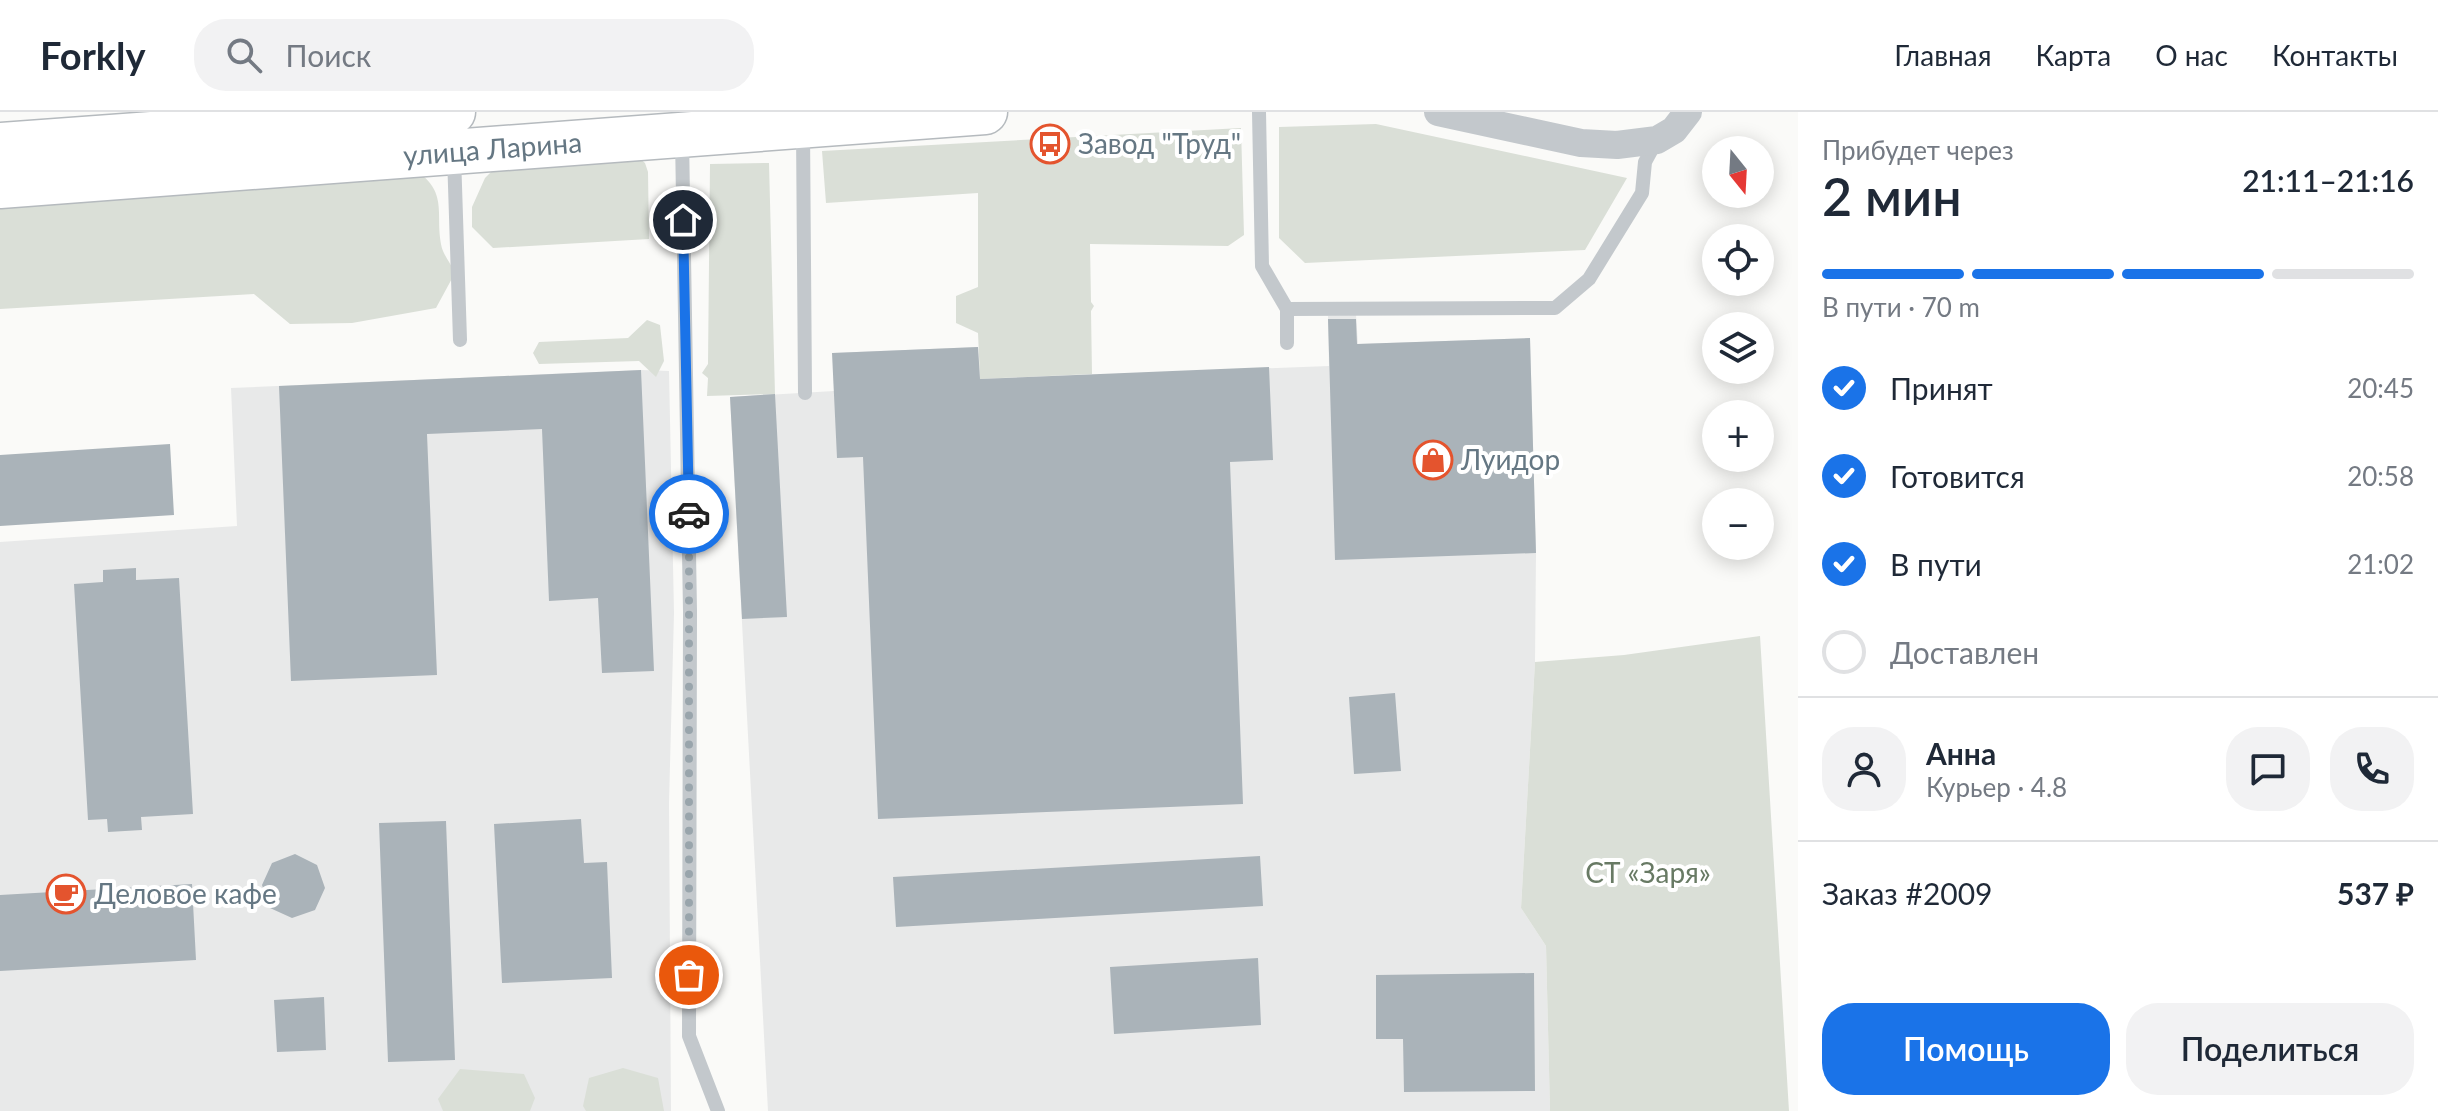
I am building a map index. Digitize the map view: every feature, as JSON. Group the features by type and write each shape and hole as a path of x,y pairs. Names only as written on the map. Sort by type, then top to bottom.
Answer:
{"main road":[{"name":"улица Ларина","path":"0,145 453,132 682,133 985,112"},
{"name":"улица Ларина","path":"0,186 453,132"}],"street":[{"path":"1438,112 1581,143 1617,145 1657,140 1674,130 1688,112"}],"lane":[{"path":"1259,112 1262,266 1287,309 1287,343"},
{"path":"803,125 805,393"},
{"path":"453,132 460,340"},
{"path":"682,133 690,611 689,1036 718,1111"},
{"path":"1287,309 1555,308 1589,279 1642,193 1645,162 1657,140"}],"shaded area":[{"path":"1356,315 1358,344 1530,338 1536,553 1535,662 1521,908 1546,946 1550,1111 768,1111 730,397 834,391 833,353 978,347 980,379 1329,366 1328,316"},
{"path":"669,371 674,613 669,803 671,1111 0,1111 0,542 237,526 231,388"}],"green space":[{"path":"1376,124 1627,178 1585,250 1305,263 1279,238 1279,127"},
{"path":"1241,128 1244,235 1228,246 1090,244 1091,302 1094,306 1091,311 1092,374 980,379 978,333 956,323 956,296 978,287 978,193 826,203 822,151"},
{"path":"638,157 645,163 648,172 649,239 493,248 472,227 472,207 485,178 496,167"},
{"path":"769,163 775,394 707,396 708,378 702,373 708,364 710,164"},
{"path":"415,170 426,179 437,197 440,239 455,273 436,308 352,323 290,324 254,294 0,309 0,205"},
{"path":"647,320 660,325 664,361 656,377 639,361 539,364 533,353 539,342 628,338"},
{"name":"СТ «Заря»","path":"1760,636 1789,1111 1550,1111 1546,946 1521,908 1535,662 1624,655"},
{"path":"623,1068 658,1078 664,1111 586,1111 583,1106 589,1078"},
{"path":"460,1069 524,1074 535,1098 530,1111 443,1111 438,1099"}],"building":[{"name":"Луидор","path":"1328,319 1356,319 1357,344 1530,338 1536,553 1335,560"},
{"path":"978,347 980,379 1269,367 1273,460 1230,462 1243,804 878,819 863,457 837,458 832,353"},
{"path":"641,370 654,671 602,673 598,598 549,601 542,429 427,434 437,675 291,681 279,386"},
{"path":"775,394 787,617 742,619 730,397"},
{"path":"170,444 174,515 0,526 0,455"},
{"path":"136,568 136,580 179,578 193,814 141,817 142,830 108,832 107,819 88,820 74,584 103,582 103,570"},
{"path":"1395,693 1401,771 1354,774 1349,697"},
{"path":"581,819 584,863 607,862 612,978 502,983 494,824"},
{"path":"446,821 455,1060 388,1062 379,823"},
{"path":"295,854 317,865 325,888 315,910 292,918 270,908 262,885 272,863"},
{"path":"1260,856 1263,906 896,927 893,877"},
{"path":"192,884 196,960 0,971 0,895"},
{"path":"1258,958 1261,1025 1114,1034 1110,967"},
{"path":"1534,973 1535,1091 1404,1092 1403,1039 1376,1039 1376,975"},
{"path":"324,997 326,1050 277,1052 274,1000"}],"way so far":[{"path":"689,514 689,975"}],"place":[{"name":"Завод \"Труд\"","path":"1050,144"},
{"name":"Луидор","path":"1433,460"},
{"name":"Деловое кафе","path":"66,894"}],"route":[{"path":"683,220 689,514"}]}
